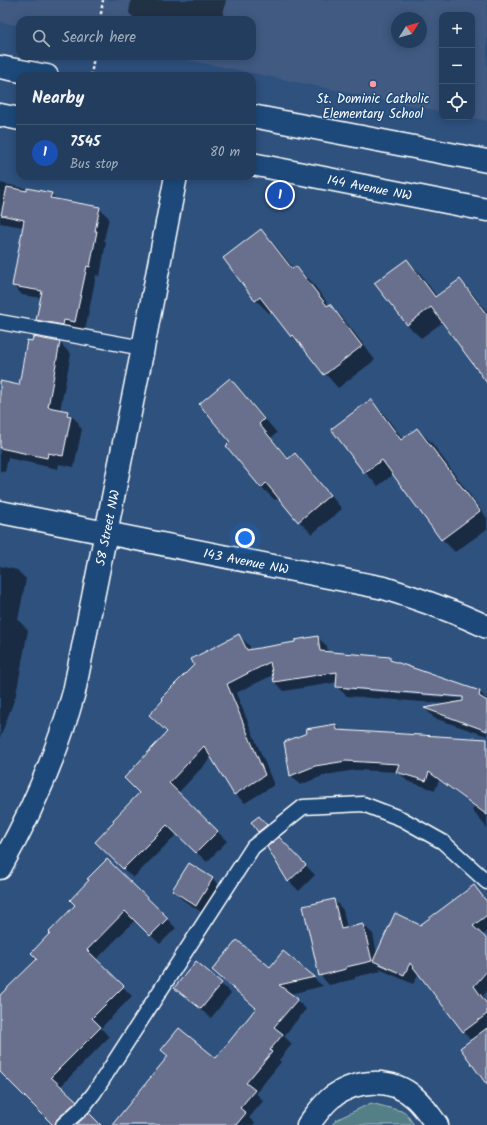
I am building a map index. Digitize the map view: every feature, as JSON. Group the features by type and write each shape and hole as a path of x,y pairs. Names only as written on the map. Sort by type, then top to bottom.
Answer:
{"street":[{"path":"0,66 29,72"},
{"path":"0,115 16,118"},
{"path":"256,117 487,161"},
{"name":"144 Avenue NW","path":"256,165 487,210"},
{"name":"58 Street NW","path":"0,868 35,802 55,752 65,723 82,657 175,180"},
{"name":"143 Avenue NW","path":"0,512 384,588 467,617 487,627"},
{"path":"308,1125 332,1098 346,1089 368,1083 387,1084 404,1090 415,1098 437,1125"}],"lane":[{"path":"0,322 143,348"},
{"path":"63,1125 83,1107 94,1093 253,847 303,807 363,804 402,819 443,842 487,882"}],"path":[{"path":"101,16 104,0"},
{"path":"91,72 93,60"}],"shaded area":[{"name":"St. Dominic Catholic Elementary School","path":"0,0 487,0 487,121 475,118 475,12 439,12 439,111 256,74 256,72 246,72 188,60 256,60 256,16 16,16 16,25 0,22"}],"green space":[{"path":"371,1103 405,1112 414,1125 332,1125 336,1120"}],"building":[{"path":"7,187 27,191 27,188 52,193 50,198 100,207 90,267 87,266 75,322 64,320 63,325 36,320 42,291 12,286 24,220 1,215"},
{"path":"261,229 292,269 296,266 327,306 330,304 362,346 324,375 293,335 291,337 260,297 255,301 223,258"},
{"path":"407,259 435,297 460,279 487,315 487,383 431,307 407,325 374,283"},
{"path":"33,337 60,342 48,407 68,411 67,415 71,416 63,456 48,453 47,458 0,448 0,381 19,385 27,340 32,341"},
{"path":"230,378 264,419 259,424 288,459 295,453 330,495 298,522 266,483 261,488 226,446 230,442 199,404"},
{"path":"371,399 401,440 417,428 480,511 441,540 382,460 364,473 331,429"},
{"path":"239,634 247,650 295,642 295,640 318,636 320,651 390,657 390,660 480,691 479,696 487,701 487,731 424,708 463,701 463,697 336,687 337,672 274,682 270,662 227,684 265,775 234,795 204,746 169,783 218,831 196,853 167,825 123,869 95,842 114,822 113,820 139,793 124,778 167,732 149,715 163,700 161,698 194,665 191,659"},
{"path":"336,724 337,730 487,739 487,815 429,772 426,781 396,772 399,764 346,761 315,766 290,776 284,742 307,733 306,729"},
{"path":"259,816 267,825 258,832 251,822"},
{"path":"279,837 306,865 288,882 267,847"},
{"path":"107,859 168,918 150,936 125,911 87,950 124,986 92,1018 101,1027 51,1077 77,1101 57,1119 55,1125 53,1125 0,1072 0,995 37,959 31,953 75,905 70,900 89,880 87,879"},
{"path":"189,863 213,878 196,906 172,890"},
{"path":"474,885 487,902 487,915 473,926 487,939 487,971 474,986 487,1004 487,1014 463,1032 410,963 404,975 373,961 395,913 420,925"},
{"path":"334,899 341,929 363,924 372,961 346,967 346,969 319,976 303,906"},
{"path":"237,940 270,967 283,951 315,977 279,985 298,999 274,1027 283,1034 270,1050 272,1052 246,1083 255,1090 240,1108 246,1113 236,1125 112,1125 168,1056 161,1050 179,1028 216,1058 256,1008 212,970"},
{"path":"196,961 222,983 201,1009 174,988"},
{"path":"487,1028 487,1085 460,1048"},
{"path":"89,1113 101,1125 76,1125"}],"place":[{"name":"St. Dominic Catholic Elementary School","path":"373,84"},
{"name":"7545","path":"280,195"}]}
